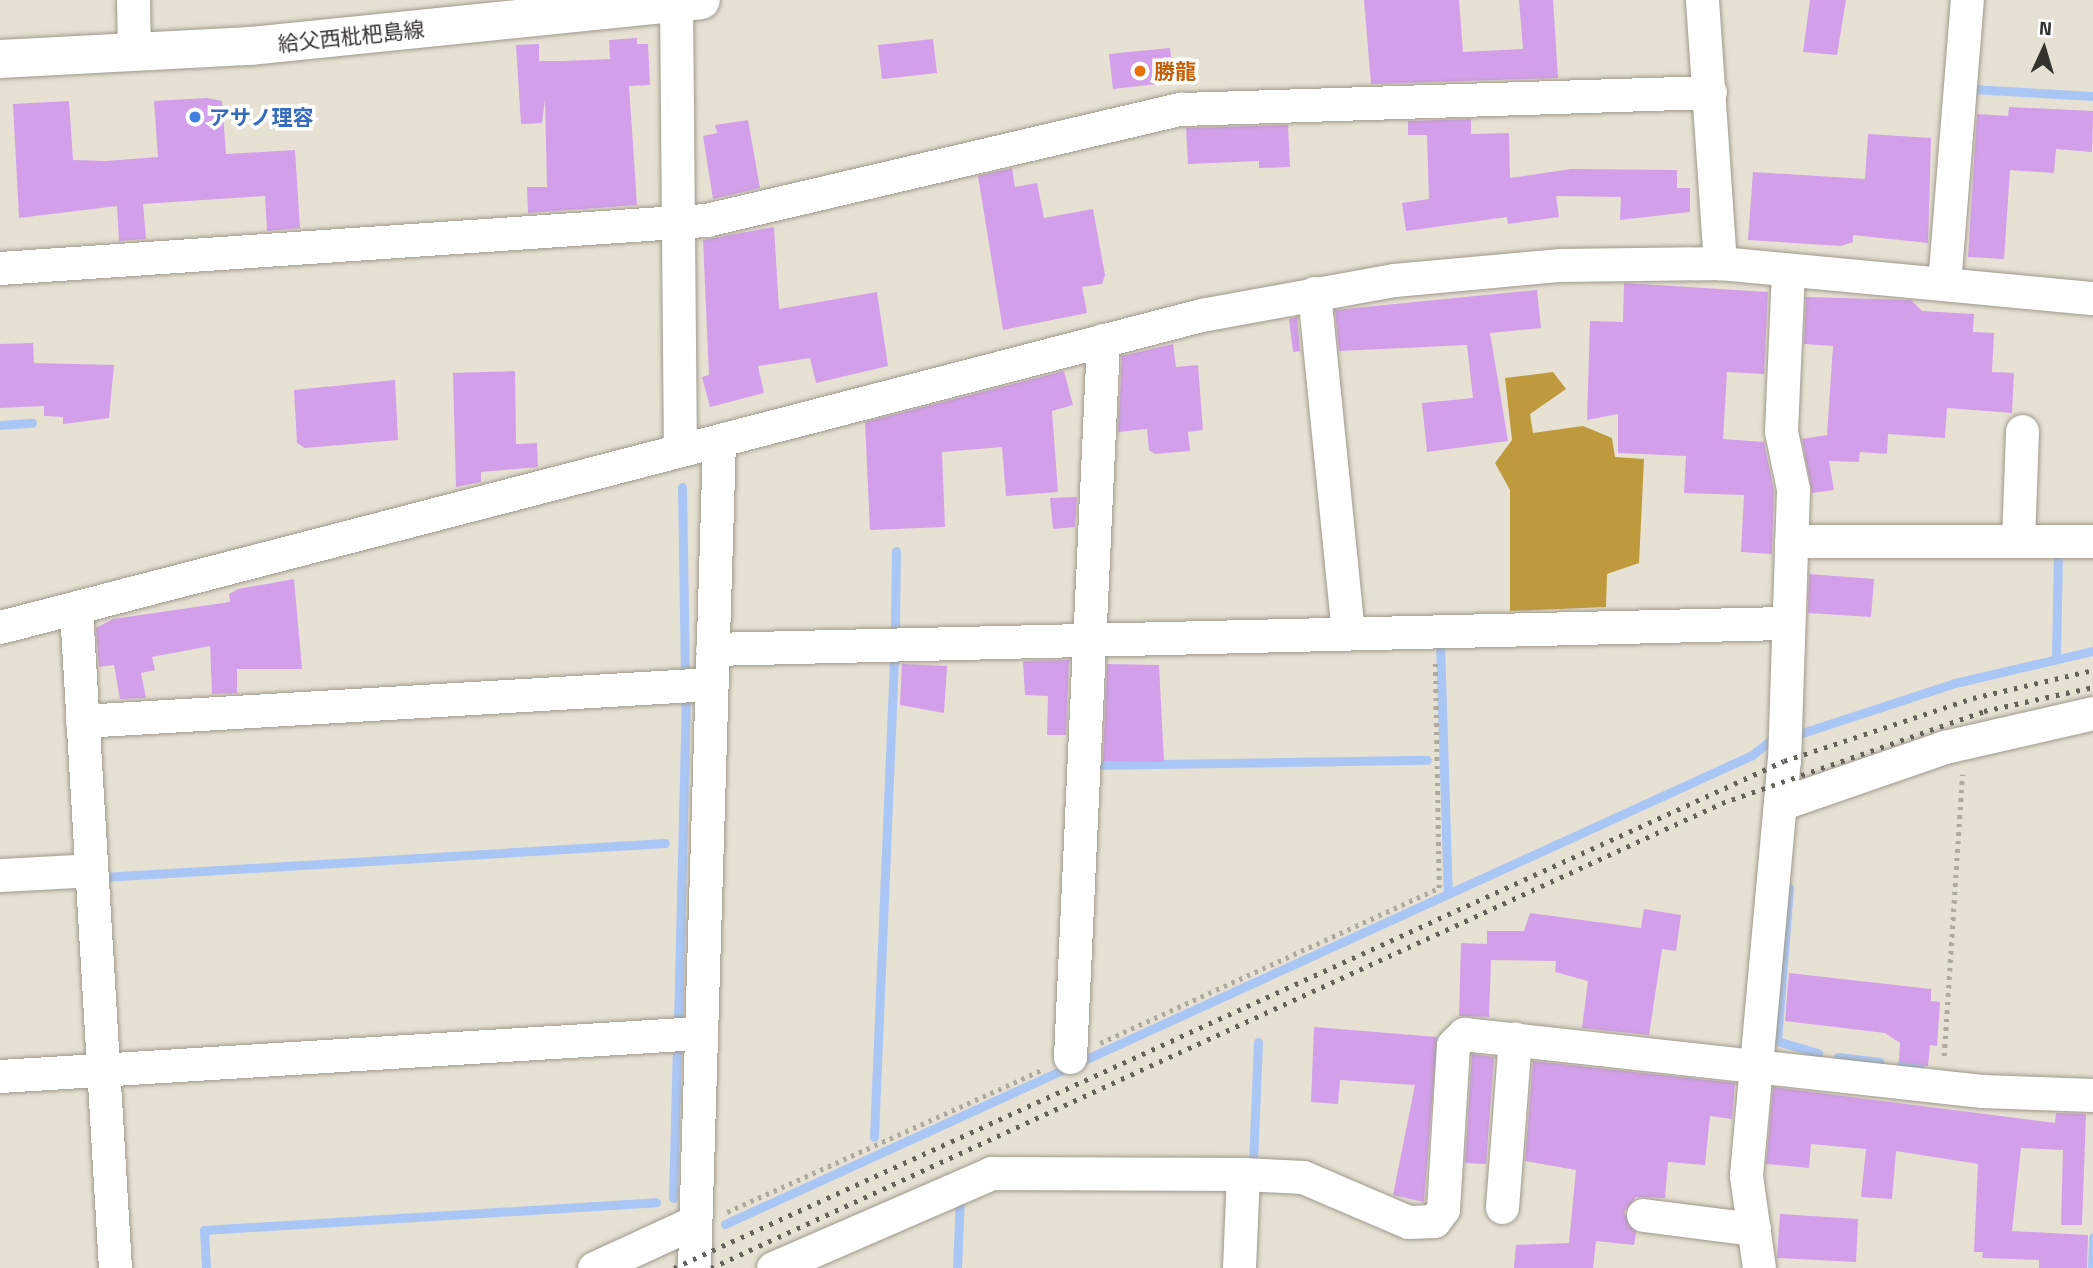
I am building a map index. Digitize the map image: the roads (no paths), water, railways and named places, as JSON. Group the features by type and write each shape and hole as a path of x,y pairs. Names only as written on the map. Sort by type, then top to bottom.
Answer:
{"main road":[{"name":"給父西枇杷島線","path":"0,59 134,53 684,1"}],"street":[{"path":"133,0 134,53"},
{"path":"1702,0 1720,263"},
{"path":"1944,284 1966,0"},
{"path":"680,450 678,223 684,1"},
{"path":"0,268 678,223 1181,109 1710,92"},
{"path":"0,627 76,610 1103,340 1314,293 1560,265 1720,263 2093,298"},
{"path":"1759,1268 1746,1175 1759,1062 1780,804 1793,489 1781,431 1788,270"},
{"path":"1314,293 1348,632"},
{"path":"1070,1057 1103,340"},
{"path":"2018,541 2022,431"},
{"path":"694,1268 719,441"},
{"path":"1791,541 2093,541"},
{"path":"76,610 115,1268"},
{"path":"712,649 1786,623"},
{"path":"82,721 711,684"},
{"path":"1780,804 1964,743 2093,713"},
{"path":"0,875 91,870"},
{"path":"0,1076 700,1033"},
{"path":"774,1268 991,1173 1243,1174 1303,1177 1408,1222 1434,1221 1443,1209 1453,1045 1464,1034 1759,1062 1942,1086 2093,1095"},
{"path":"1502,1207 1515,1039"},
{"path":"1239,1268 1243,1174"},
{"path":"1643,1215 1754,1229"},
{"path":"594,1268 694,1225"}],"waterway":[{"path":"1971,89 2093,96"},
{"path":"0,425 32,423"},
{"path":"682,487 685,674"},
{"path":"895,628 896,551"},
{"path":"2056,657 2058,551"},
{"path":"1440,644 1448,892"},
{"path":"1799,734 1955,683 2093,651"},
{"path":"874,1137 894,653"},
{"path":"678,1022 686,704"},
{"path":"725,1224 1752,755 1770,741"},
{"path":"1094,765 1427,760"},
{"path":"103,877 665,843"},
{"path":"1789,888 1777,1041 1818,1053"},
{"path":"1253,1162 1258,1042"},
{"path":"673,1198 677,1049"},
{"path":"1838,1057 1880,1062"},
{"path":"1901,1065 1920,1068"},
{"path":"957,1268 960,1197"},
{"path":"206,1268 204,1230 656,1202"},
{"path":"2092,1268 2093,1237"}],"railway":[{"path":"674,1268 1784,761 1973,698 2093,670"},
{"path":"711,1268 1722,803 1984,711 2093,687"}],"place":[{"name":"勝龍","path":"1140,71"},
{"name":"アサノ理容","path":"195,117"}]}
